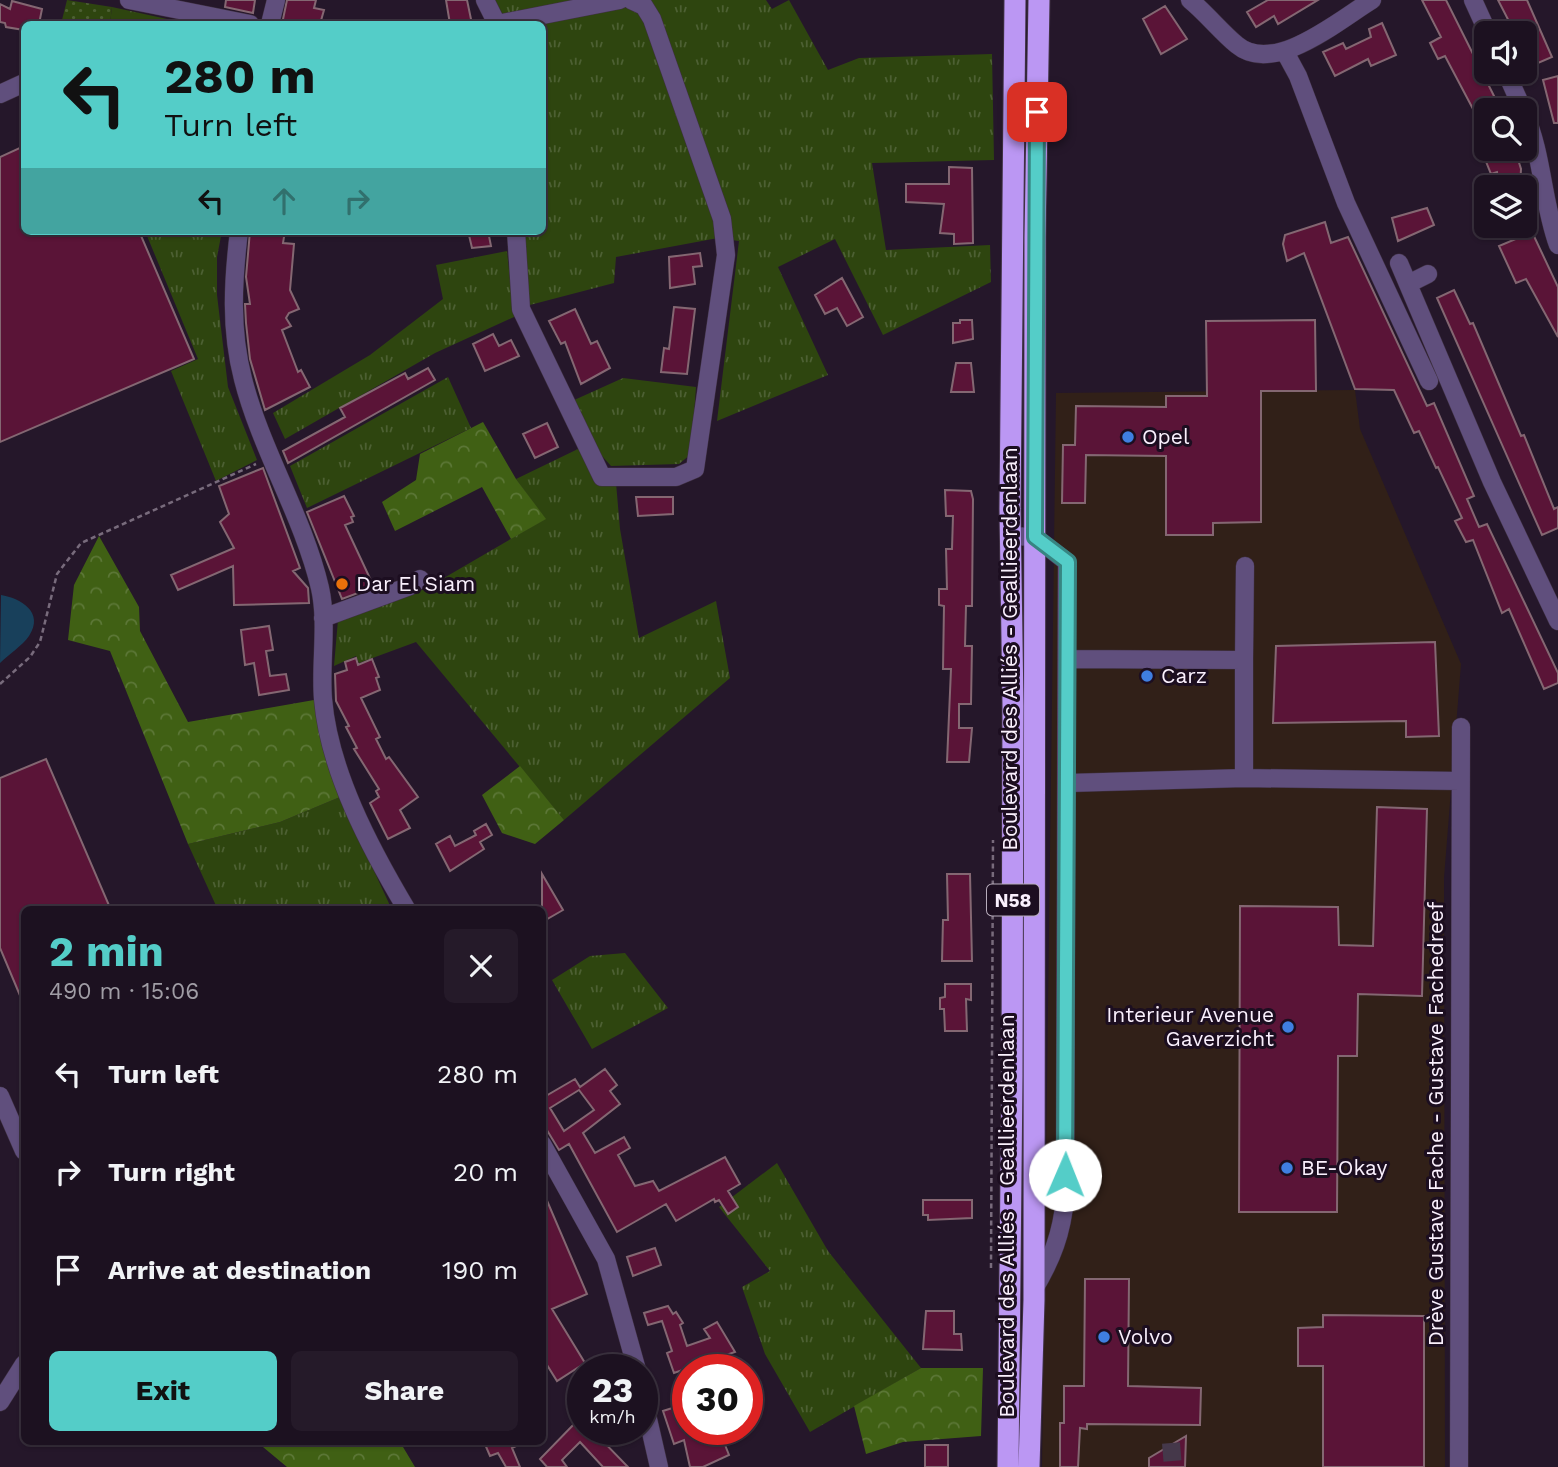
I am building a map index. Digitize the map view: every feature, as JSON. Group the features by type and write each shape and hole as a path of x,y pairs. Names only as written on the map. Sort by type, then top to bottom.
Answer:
{"highway":[{"name":"Boulevard des Alliés - Geallieerdenlaan","path":"1008,1467 1013,747 1010,428 1015,0"},
{"name":"Boulevard des Alliés - Geallieerdenlaan","path":"1029,1467 1034,1289 1034,428 1039,0"}],"street":[{"path":"271,21 276,0"},
{"path":"485,0 496,21"},
{"path":"512,21 620,0"},
{"path":"516,235 521,310 602,477 676,477 695,468 726,255 725,238 722,219 652,19 644,6 631,0"},
{"path":"1190,0 1238,47 1260,56 1285,52 1372,0"},
{"path":"1473,0 1483,21"},
{"path":"141,1 236,21"},
{"path":"1285,52 1346,203 1429,381"},
{"path":"0,94 21,84"},
{"path":"1537,149 1543,166 1552,228 1558,245"},
{"path":"239,235 232,295 236,341 243,380 320,589 323,618 323,699 329,745 344,783 405,906"},
{"path":"1399,263 1492,482 1558,621"},
{"path":"1408,284 1428,274"},
{"path":"1010,428 1034,428"},
{"path":"1010,536 1035,537 1068,562 1065,1198 1062,1229 1051,1261 1034,1289"},
{"path":"1244,778 1245,566"},
{"path":"323,618 410,586 420,579"},
{"path":"1068,659 1244,660"},
{"name":"Drève Gustave Fache - Gustave Fachedreef","path":"1459,1467 1461,727"},
{"path":"1068,783 1244,778 1460,781"},
{"path":"0,1096 21,1144"},
{"path":"546,1151 606,1259 633,1354"},
{"path":"0,1402 21,1369"},
{"path":"654,1445 659,1467"}],"path":[{"path":"0,684 30,657 40,642 57,573 82,542 272,457"}],"shaded area":[{"path":"1355,390 1360,429 1461,664 1444,878 1445,1467 1042,1467 1056,393"}],"green space":[{"path":"67,0 112,7 110,21 62,21"},
{"path":"495,0 766,0 772,9 789,0 828,70 859,58 992,54 994,160 872,163 886,250 990,245 991,282 883,335 835,239 778,267 828,375 717,421 739,241 718,238 616,257 614,283 526,306 520,235 546,235 546,21 506,21"},
{"path":"112,7 176,21 110,21"},
{"path":"147,235 221,235 217,257 217,295 228,387 257,460 216,481 171,371 198,359"},
{"path":"507,251 514,317 435,353 285,439 273,413 370,355 443,299 436,265"},
{"path":"448,377 471,428 307,508 290,466"},
{"path":"623,378 696,387 691,454 679,464 611,466 595,448 572,401"},
{"path":"483,422 516,479 546,519 511,539 482,487 395,531 382,502 416,480 420,454"},
{"path":"580,448 616,483 620,529 639,638 716,601 730,678 564,820 416,642 359,663 356,656 334,666 338,620 425,589 545,519 516,479"},
{"path":"99,536 139,607 140,631 188,722 314,700 322,743 340,797 280,822 188,844 110,651 68,640 74,585"},
{"path":"520,766 564,820 535,844 502,833 482,795"},
{"path":"340,797 390,906 216,906 188,844 280,822"},
{"path":"625,953 668,1008 592,1049 552,980 590,956"},
{"path":"777,1163 828,1251 921,1368 810,1432 765,1354 742,1287 770,1271 719,1207"},
{"path":"921,1368 983,1368 981,1436 903,1442 866,1454 854,1406"},
{"path":"261,1445 402,1445 415,1467 287,1467"}],"water":[{"path":"1,595 22,603 32,613 34,620 26,640 0,663"}],"building":[{"path":"226,0 255,0 253,13 225,7"},
{"path":"287,0 316,0 314,8 324,10 321,21 283,21"},
{"path":"446,0 467,0 471,21 450,21"},
{"path":"1268,0 1318,0 1278,24 1274,16 1256,27 1247,12"},
{"path":"1422,0 1446,0 1474,56 1474,84 1488,84 1495,98 1474,98 1473,109 1445,56 1438,59 1430,43 1441,37"},
{"path":"1498,0 1527,0 1536,21 1509,21"},
{"path":"12,1 42,9 40,21 21,21 21,30 6,27 5,23 0,22 0,4 10,9"},
{"path":"1165,6 1187,39 1161,54 1143,19"},
{"path":"1382,23 1396,55 1371,66 1368,59 1335,76 1323,52 1343,43 1346,49 1371,37 1369,29"},
{"path":"1537,23 1552,57 1537,63"},
{"path":"1558,76 1558,123 1554,123 1543,80"},
{"path":"21,147 21,235 141,235 194,359 0,442 0,157"},
{"path":"1486,161 1518,161 1521,169 1521,175 1497,175 1497,172 1491,174"},
{"path":"949,167 972,168 973,243 954,244 954,234 940,233 944,204 906,202 906,184 949,184"},
{"path":"1427,208 1434,225 1398,241 1392,218"},
{"path":"1325,222 1331,243 1348,237 1427,406 1434,403 1474,496 1467,499 1479,527 1487,524 1558,673 1558,683 1544,689 1509,609 1502,613 1473,540 1466,542 1455,521 1462,518 1438,467 1436,468 1419,431 1414,433 1394,390 1355,389 1304,253 1287,261 1283,244 1285,235"},
{"path":"250,235 284,235 283,243 294,244 290,290 299,309 289,313 286,318 291,326 282,330 298,372 301,370 310,387 265,410 250,359 245,304 250,304 246,277"},
{"path":"469,235 489,235 491,246 472,248"},
{"path":"1518,238 1535,238 1558,287 1558,337 1526,279 1516,283 1499,246"},
{"path":"700,253 702,266 693,267 695,284 670,288 669,257"},
{"path":"842,278 863,317 847,326 837,308 825,314 815,295"},
{"path":"1454,290 1470,324 1473,323 1554,509 1558,507 1558,528 1542,535 1437,298"},
{"path":"674,307 695,309 687,374 661,372 664,348 669,349"},
{"path":"575,309 591,344 597,341 610,368 581,384 565,342 561,344 549,321"},
{"path":"960,320 972,320 973,339 953,343 953,323 960,323"},
{"path":"1315,320 1316,391 1261,391 1261,522 1213,523 1213,535 1166,535 1166,456 1086,455 1085,503 1062,503 1063,445 1075,445 1076,406 1166,407 1166,396 1207,396 1206,321"},
{"path":"493,334 499,346 511,340 519,356 485,371 473,344"},
{"path":"956,363 971,363 974,392 951,392"},
{"path":"428,368 435,380 288,463 283,451 345,417 340,408 405,373 408,379"},
{"path":"547,423 558,447 535,458 523,434"},
{"path":"263,468 300,568 293,571 308,588 309,603 234,605 233,566 178,590 171,575 234,548 220,522 229,514 219,486"},
{"path":"945,490 971,491 973,499 972,606 966,606 965,646 972,646 971,704 959,704 959,728 972,728 969,762 947,762 951,669 943,669 944,606 939,605 939,589 947,589 946,549 952,549 953,516 946,516"},
{"path":"344,496 354,516 351,517 353,522 345,525 374,587 342,599 307,512"},
{"path":"636,497 673,497 673,514 638,516"},
{"path":"269,626 273,650 266,651 270,676 286,674 289,690 259,695 254,663 245,665 241,630"},
{"path":"1435,642 1439,736 1406,737 1406,721 1273,723 1276,646"},
{"path":"356,658 358,665 372,659 379,677 376,678 380,690 361,698 380,737 376,739 386,759 389,757 418,797 400,810 410,828 388,839 370,803 379,797 376,791 379,789 354,749 357,748 346,727 349,726 336,701 335,674 347,670 345,662"},
{"path":"46,759 109,906 21,906 21,998 0,948 0,778"},
{"path":"1377,807 1427,809 1422,996 1358,994 1357,1056 1338,1056 1337,1212 1239,1212 1240,906 1338,907 1339,945 1373,946"},
{"path":"486,824 492,835 480,842 484,849 450,871 436,844 450,836 455,846 476,835 474,831"},
{"path":"542,874 563,910 546,920 546,906 542,906"},
{"path":"947,874 970,874 972,961 942,961 943,920 948,920"},
{"path":"945,984 971,984 971,1000 966,999 967,1031 945,1031 944,1009 940,1009 940,998 945,997"},
{"path":"605,1069 617,1085 610,1091 620,1104 583,1133 595,1153 624,1137 630,1148 618,1155 635,1186 653,1181 659,1191 725,1157 740,1184 728,1191 738,1207 728,1214 719,1200 715,1202 714,1199 676,1221 666,1204 617,1232 569,1144 559,1150 546,1129 546,1096 575,1079 580,1087","holes":["579,1090 594,1110 564,1131 550,1108"]},
{"path":"546,1198 587,1294 552,1309 580,1354 567,1354 567,1375 557,1381 546,1363"},
{"path":"923,1200 972,1200 972,1218 928,1220 928,1215 923,1215"},
{"path":"655,1248 661,1265 633,1276 627,1257"},
{"path":"1085,1279 1129,1279 1128,1386 1201,1388 1200,1425 1087,1424 1087,1429 1080,1428 1078,1467 1060,1467 1060,1423 1064,1423 1064,1386 1084,1386"},
{"path":"668,1306 673,1314 676,1312 683,1323 680,1325 687,1346 710,1338 704,1329 717,1322 735,1352 672,1354 672,1367 667,1353 672,1351 662,1321 648,1325 644,1313"},
{"path":"926,1311 954,1311 954,1334 961,1334 962,1350 923,1349"},
{"path":"1323,1315 1424,1316 1424,1467 1323,1467 1323,1366 1298,1366 1298,1328 1323,1327"},
{"path":"672,1408 672,1438 663,1411"},
{"path":"567,1431 567,1445 577,1445 562,1460 567,1467 547,1467 540,1459"},
{"path":"1186,1436 1185,1467 1149,1467 1149,1458"},
{"path":"485,1445 518,1445 512,1448 520,1467 506,1467 498,1453 490,1456"},
{"path":"583,1445 607,1445 628,1467 603,1467"},
{"path":"685,1445 725,1445 729,1455 703,1467 690,1467"},
{"path":"925,1445 948,1445 948,1467 925,1467"}],"tunnel":[{"path":"1171,1443 1173,1467"}],"place":[{"name":"Opel","path":"1128,437"},
{"name":"Dar El Siam","path":"342,584"},
{"name":"Carz","path":"1147,676"},
{"name":"Interieur Avenue Gaverzicht","path":"1288,1027"},
{"name":"BE-Okay","path":"1287,1168"},
{"name":"Volvo","path":"1104,1337"}],"route":[{"path":"1037,112 1035,537 1068,562 1065,1175"}]}
